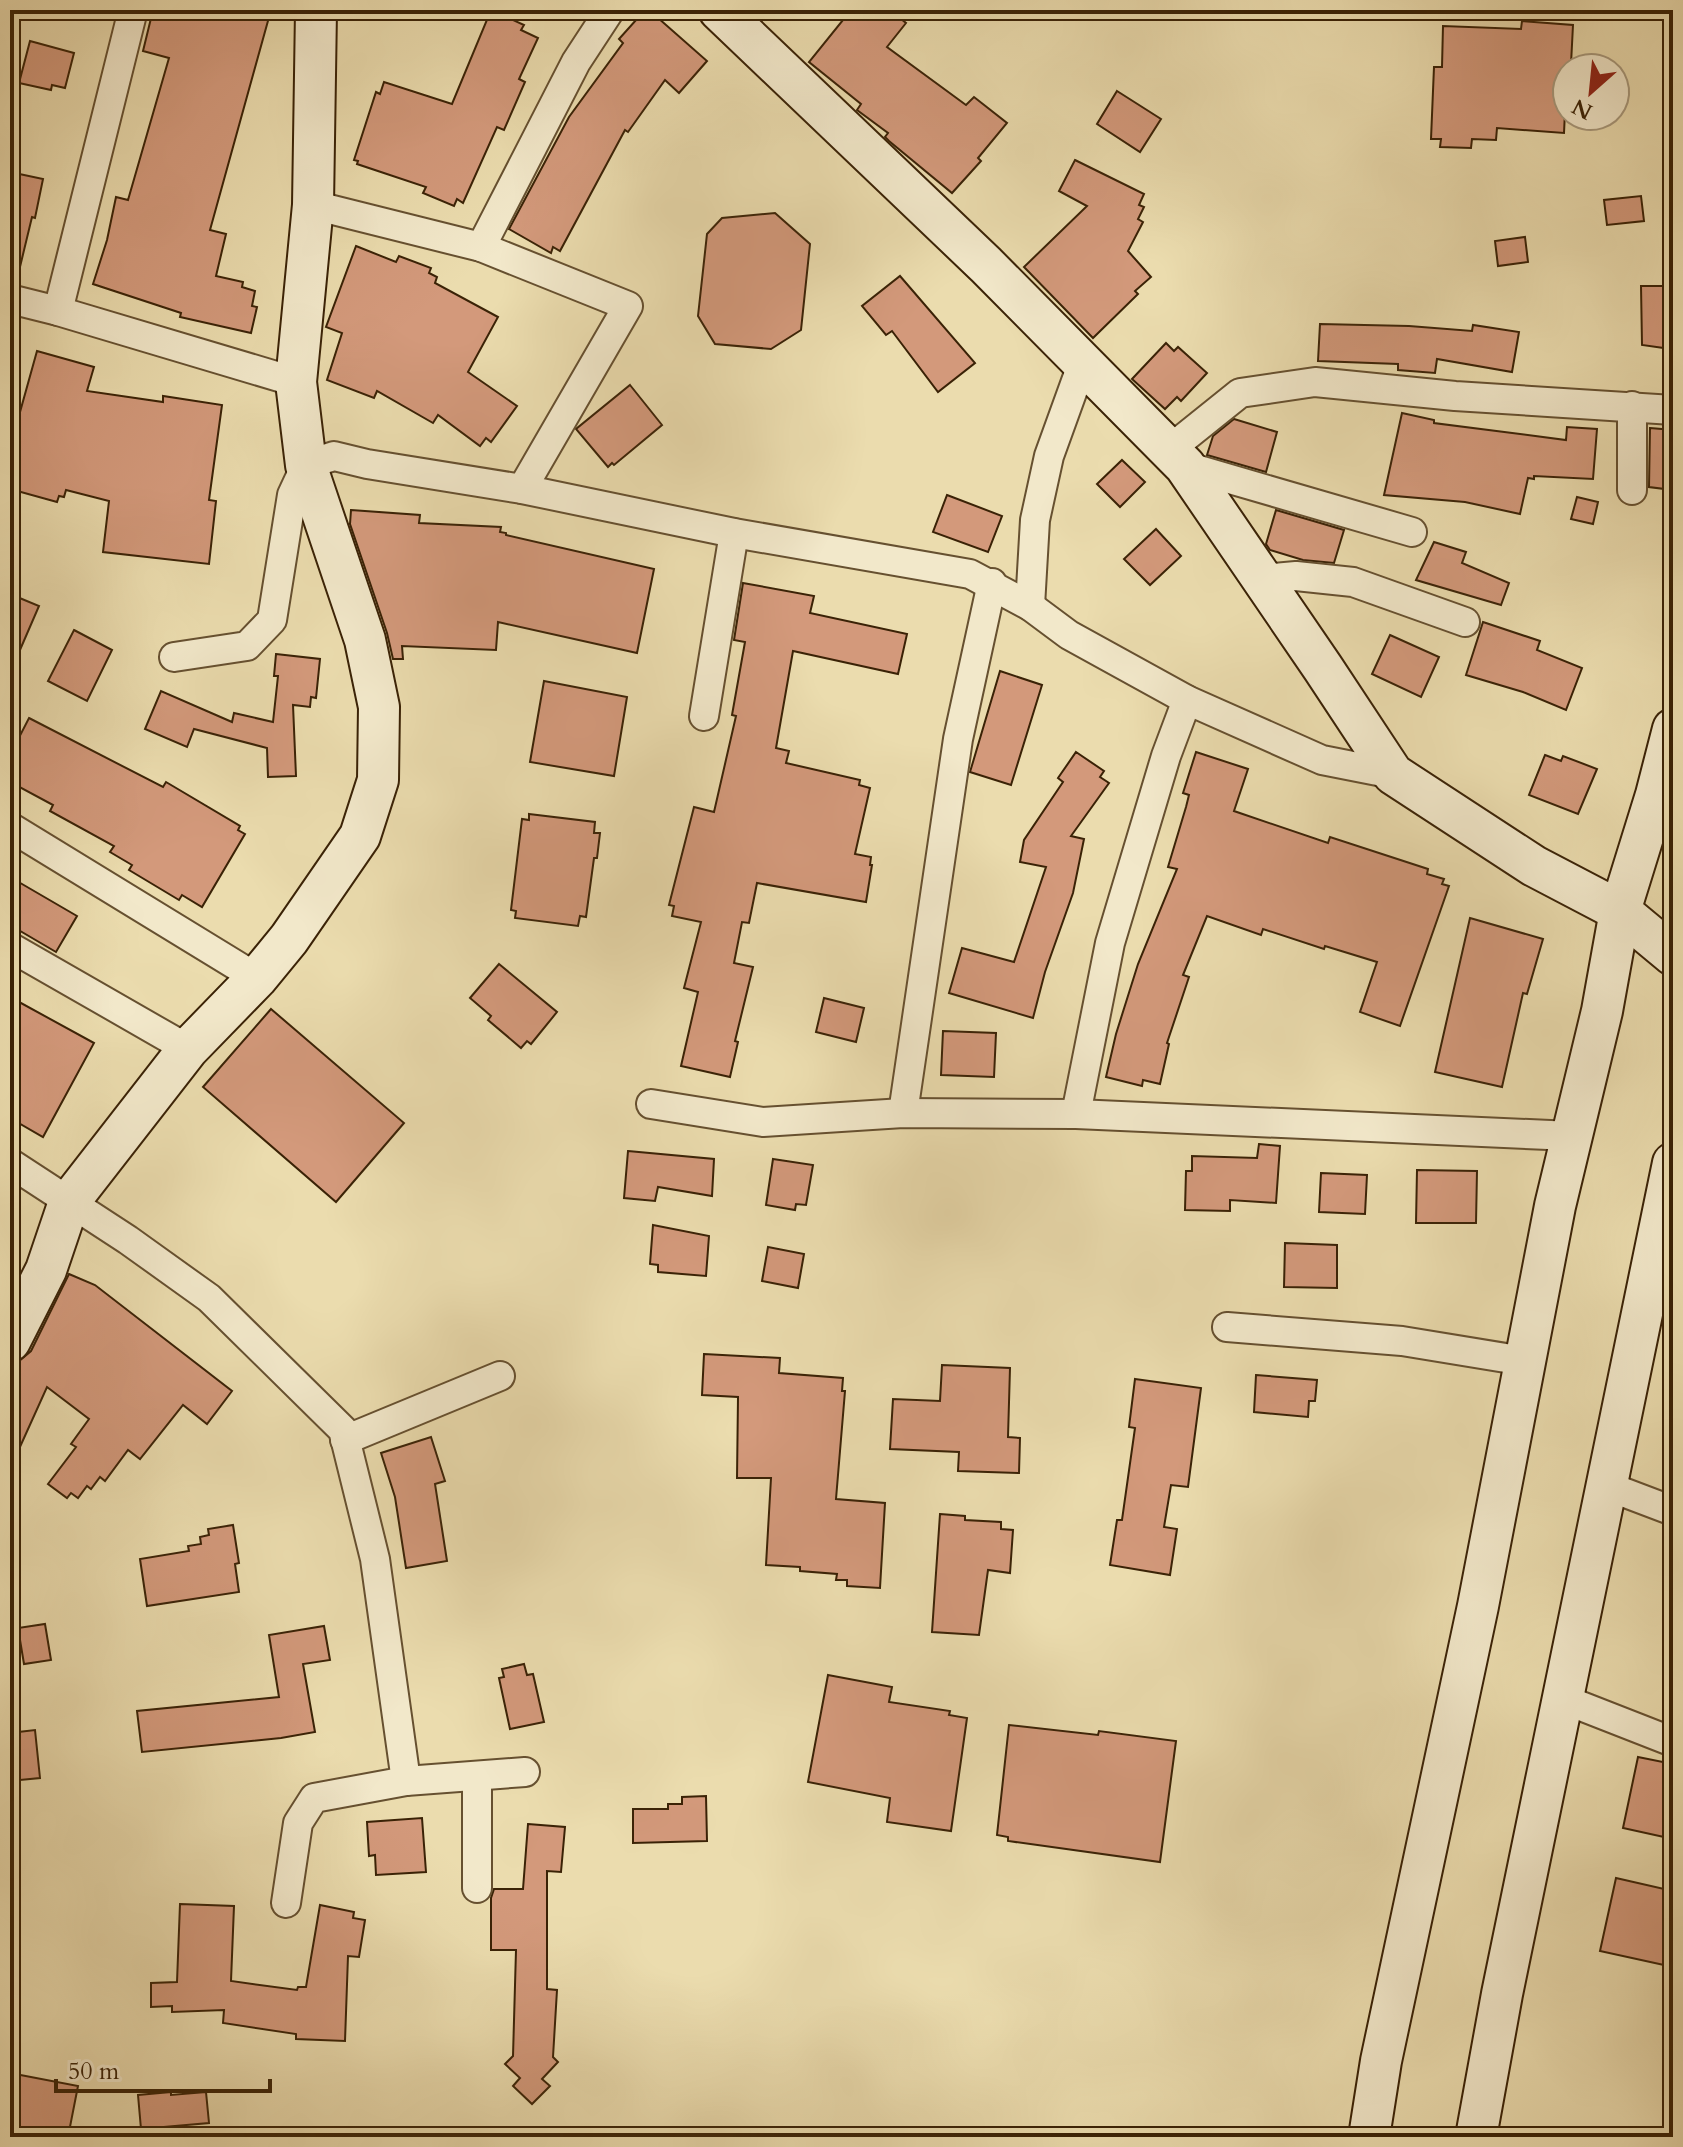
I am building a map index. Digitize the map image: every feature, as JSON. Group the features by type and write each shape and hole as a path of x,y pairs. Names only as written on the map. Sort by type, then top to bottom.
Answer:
{"main road":[{"path":"10,1341 46,1270 69,1202 188,1049 257,978 289,939 360,836 378,780 379,707 365,640 306,465 296,382 313,205 316,10"},
{"path":"719,10 941,221 1177,458 1263,579 1393,774 1534,866 1620,911 1673,955"},
{"path":"1369,2137 1381,2061 1478,1606 1555,1206 1602,1011 1620,911 1673,729"},
{"path":"1476,2137 1502,1994 1673,1163"}],"street":[{"path":"58,311 133,10"},
{"path":"481,247 576,62 610,10"},
{"path":"313,205 481,247 628,306 522,489"},
{"path":"10,299 296,382"},
{"path":"1030,606 1035,520 1049,456 1083,362"},
{"path":"1412,532 1177,458 1240,393 1315,382 1455,396 1673,410"},
{"path":"1632,406 1632,490"},
{"path":"174,657 247,646 272,620 292,495 306,465 334,456 522,489 734,533 970,574 992,583 1069,635 1187,700 1322,760 1393,774"},
{"path":"704,716 734,533"},
{"path":"1263,579 1296,576 1353,582 1465,622"},
{"path":"903,1113 958,739 992,583"},
{"path":"1076,1114 1110,943 1166,756 1187,700"},
{"path":"10,827 257,978"},
{"path":"10,947 188,1049"},
{"path":"651,1104 763,1122 903,1113 1076,1114 1572,1136"},
{"path":"10,1163 209,1298 343,1430 375,1559 406,1781"},
{"path":"1227,1327 1402,1341 1524,1361"},
{"path":"345,1440 500,1376"},
{"path":"1607,1486 1673,1511"},
{"path":"1563,1699 1673,1742"},
{"path":"286,1903 298,1823 314,1798 406,1781 525,1772"},
{"path":"477,1778 477,1888"}],"building":[{"path":"153,10 271,10 210,230 226,234 216,276 243,282 242,287 255,291 252,306 257,307 251,333 180,317 181,313 93,284 116,197 128,200 169,58 143,51"},
{"path":"491,10 524,25 521,30 538,38 519,79 525,82 504,130 497,127 463,203 457,199 454,206 423,193 426,187 357,164 358,161 354,160 376,92 380,94 384,82 452,104"},
{"path":"645,10 649,10 707,61 679,93 665,80 628,132 625,130 560,251 553,247 551,253 509,229 569,117 623,43 619,39"},
{"path":"851,10 890,10 906,23 887,47 966,105 974,97 1007,123 978,158 981,161 952,193 889,141 885,137 888,133 857,110 861,104 809,62"},
{"path":"1522,21 1573,25 1572,52 1551,52 1551,132 1564,133 1497,128 1496,140 1472,139 1471,148 1440,147 1441,139 1431,139 1434,67 1442,67 1443,26 1521,29"},
{"path":"30,41 74,53 65,88 52,85 51,90 19,83"},
{"path":"1117,91 1161,119 1140,152 1097,124"},
{"path":"1075,160 1144,194 1139,205 1144,207 1138,219 1143,222 1128,251 1151,277 1093,338 1024,267 1087,206 1059,191"},
{"path":"10,172 43,179 19,271 10,269"},
{"path":"1641,196 1644,221 1607,225 1604,200"},
{"path":"775,213 810,244 801,330 771,349 715,344 698,316 707,234 722,218"},
{"path":"1525,237 1528,262 1498,266 1495,241"},
{"path":"356,246 396,262 399,256 431,268 429,273 437,277 435,283 498,317 468,372 517,406 491,442 486,438 480,446 438,415 433,423 377,391 374,398 327,380 342,333 326,327"},
{"path":"900,276 975,363 938,392 892,331 886,335 862,306"},
{"path":"1641,286 1671,286 1671,349 1642,345"},
{"path":"1320,324 1472,331 1473,325 1519,332 1512,372 1437,359 1435,373 1398,370 1398,364 1318,361"},
{"path":"1166,343 1174,351 1178,347 1207,373 1181,401 1177,397 1165,409 1132,379"},
{"path":"37,351 94,367 87,391 163,402 163,396 222,405 209,500 216,501 209,564 103,552 109,501 66,490 64,497 59,496 57,502 10,489 10,448"},
{"path":"630,385 662,425 608,467 576,429"},
{"path":"1402,413 1434,420 1434,423 1566,440 1567,427 1597,429 1593,479 1528,478 1520,514 1465,502 1384,495"},
{"path":"1234,419 1277,432 1266,472 1207,455 1213,436"},
{"path":"1650,428 1673,430 1673,490 1649,487"},
{"path":"1122,460 1145,482 1120,507 1097,484"},
{"path":"947,495 1002,516 988,552 933,532"},
{"path":"1577,497 1598,502 1593,524 1571,519"},
{"path":"351,510 420,515 419,523 501,527 500,532 506,535 654,569 637,653 498,622 496,650 402,646 403,659 393,659 350,524"},
{"path":"1276,510 1344,530 1334,563 1303,560 1270,550 1266,544"},
{"path":"1156,529 1181,556 1150,585 1124,559"},
{"path":"1434,542 1466,552 1462,563 1509,583 1501,605 1416,580"},
{"path":"743,583 814,596 810,613 907,634 898,674 793,651 776,748 789,751 786,763 860,780 859,785 870,788 855,854 871,857 872,865 866,902 757,883 749,923 742,922 734,963 753,967 735,1041 738,1042 730,1077 681,1066 698,992 684,988 701,922 672,916 674,906 669,905 694,807 714,812 736,716 732,715 745,642 734,640"},
{"path":"10,594 39,606 10,673"},
{"path":"1483,622 1540,641 1537,650 1582,668 1566,710 1523,692 1466,675"},
{"path":"74,630 112,650 87,701 48,681"},
{"path":"1390,635 1439,657 1421,697 1372,674"},
{"path":"276,654 320,659 316,698 311,697 310,707 293,705 296,776 268,777 267,748 194,729 187,747 145,729 161,691 232,722 234,713 273,722 278,676 274,676"},
{"path":"1000,671 1042,685 1011,785 970,772"},
{"path":"544,681 627,697 614,776 530,762"},
{"path":"29,718 163,787 166,782 240,826 238,830 245,834 202,907 182,895 179,900 129,870 132,865 110,852 114,846 50,811 53,805 10,782 10,755"},
{"path":"1076,752 1104,771 1100,777 1109,783 1071,836 1084,839 1073,893 1045,972 1033,1018 949,993 962,948 1014,962 1046,867 1020,862 1024,840 1063,782 1058,778"},
{"path":"1196,752 1248,769 1234,811 1328,843 1330,837 1428,869 1427,874 1444,879 1442,884 1449,886 1400,1026 1360,1012 1377,962 1263,929 1261,935 1207,916 1183,975 1189,977 1167,1043 1160,1084 1143,1080 1142,1086 1106,1077 1138,964 1177,869 1168,867 1189,795 1183,793"},
{"path":"1545,755 1561,761 1563,756 1597,769 1578,814 1529,795"},
{"path":"529,814 595,822 594,833 600,833 586,917 580,916 578,926 515,918 516,911 511,910 522,819 529,820"},
{"path":"10,877 77,916 56,952 10,925"},
{"path":"1470,918 1543,939 1527,994 1523,993 1502,1087 1435,1072"},
{"path":"499,964 557,1012 531,1044 527,1041 521,1048 488,1020 491,1016 470,998"},
{"path":"10,997 94,1043 43,1137 10,1118"},
{"path":"824,998 864,1008 856,1042 816,1032"},
{"path":"271,1009 404,1123 336,1202 203,1087"},
{"path":"943,1031 996,1033 994,1077 941,1075"},
{"path":"1259,1144 1280,1146 1276,1203 1230,1200 1230,1211 1185,1210 1186,1171 1192,1171 1192,1156 1257,1158"},
{"path":"628,1151 714,1159 712,1196 658,1187 655,1201 624,1198"},
{"path":"773,1159 813,1165 806,1205 796,1204 795,1210 766,1205"},
{"path":"1417,1170 1477,1171 1476,1223 1416,1223"},
{"path":"1321,1173 1367,1175 1365,1214 1319,1212"},
{"path":"653,1225 709,1236 706,1276 658,1272 658,1265 650,1264"},
{"path":"1285,1243 1337,1245 1337,1288 1284,1287"},
{"path":"768,1247 804,1254 798,1288 762,1281"},
{"path":"69,1274 95,1285 232,1391 207,1424 183,1405 140,1459 128,1450 105,1481 100,1477 91,1489 87,1486 78,1498 71,1493 67,1498 48,1484 76,1447 71,1444 89,1419 47,1387 10,1469 10,1380 18,1362 31,1351"},
{"path":"704,1354 780,1358 779,1373 843,1378 842,1391 845,1391 836,1499 885,1503 880,1588 847,1586 847,1580 836,1580 837,1574 766,1565 771,1478 737,1478 738,1397 702,1395"},
{"path":"942,1365 1010,1368 1008,1437 1020,1438 1019,1473 958,1471 959,1452 890,1449 893,1399 940,1401"},
{"path":"1256,1375 1317,1380 1315,1401 1309,1401 1308,1417 1254,1412"},
{"path":"1135,1379 1201,1388 1188,1487 1171,1485 1164,1527 1177,1529 1170,1575 1110,1565 1117,1520 1122,1520 1135,1428 1129,1427"},
{"path":"431,1437 445,1481 435,1484 447,1561 406,1568 395,1497 381,1453"},
{"path":"940,1514 965,1516 965,1520 1001,1522 1001,1529 1013,1530 1010,1573 988,1570 979,1635 932,1632"},
{"path":"233,1525 239,1563 235,1564 239,1592 147,1606 140,1559 189,1551 188,1546 201,1544 200,1537 209,1535 208,1529"},
{"path":"45,1624 51,1660 24,1664 18,1628"},
{"path":"324,1626 330,1660 303,1664 315,1732 142,1752 137,1711 279,1697 269,1635"},
{"path":"524,1664 527,1675 533,1674 544,1722 510,1729 499,1678 504,1677 502,1669"},
{"path":"828,1675 892,1687 889,1702 950,1711 949,1715 967,1718 951,1831 887,1822 890,1798 808,1782"},
{"path":"1009,1725 1098,1735 1099,1731 1176,1741 1160,1862 1008,1841 1008,1837 997,1835"},
{"path":"35,1730 40,1778 10,1781 10,1733"},
{"path":"1638,1757 1673,1764 1673,1839 1623,1828"},
{"path":"706,1796 707,1841 633,1843 633,1809 668,1809 668,1804 682,1804 682,1797"},
{"path":"422,1818 426,1872 376,1875 375,1855 369,1856 367,1822"},
{"path":"528,1824 565,1827 561,1872 547,1871 547,1989 557,1990 553,2057 558,2062 542,2079 550,2086 532,2104 513,2086 520,2078 505,2064 513,2056 516,1950 491,1950 491,1898 494,1889 523,1889"},
{"path":"1616,1878 1673,1891 1673,1967 1600,1951"},
{"path":"180,1904 234,1906 231,1981 297,1990 298,1987 306,1987 320,1905 354,1912 353,1918 365,1920 359,1957 348,1956 345,2041 296,2039 296,2034 223,2023 224,2010 172,2012 172,2006 151,2007 151,1983 177,1982"},
{"path":"10,2073 78,2086 68,2137 10,2129"},
{"path":"171,2092 171,2095 206,2092 209,2123 141,2129 138,2095"}]}
